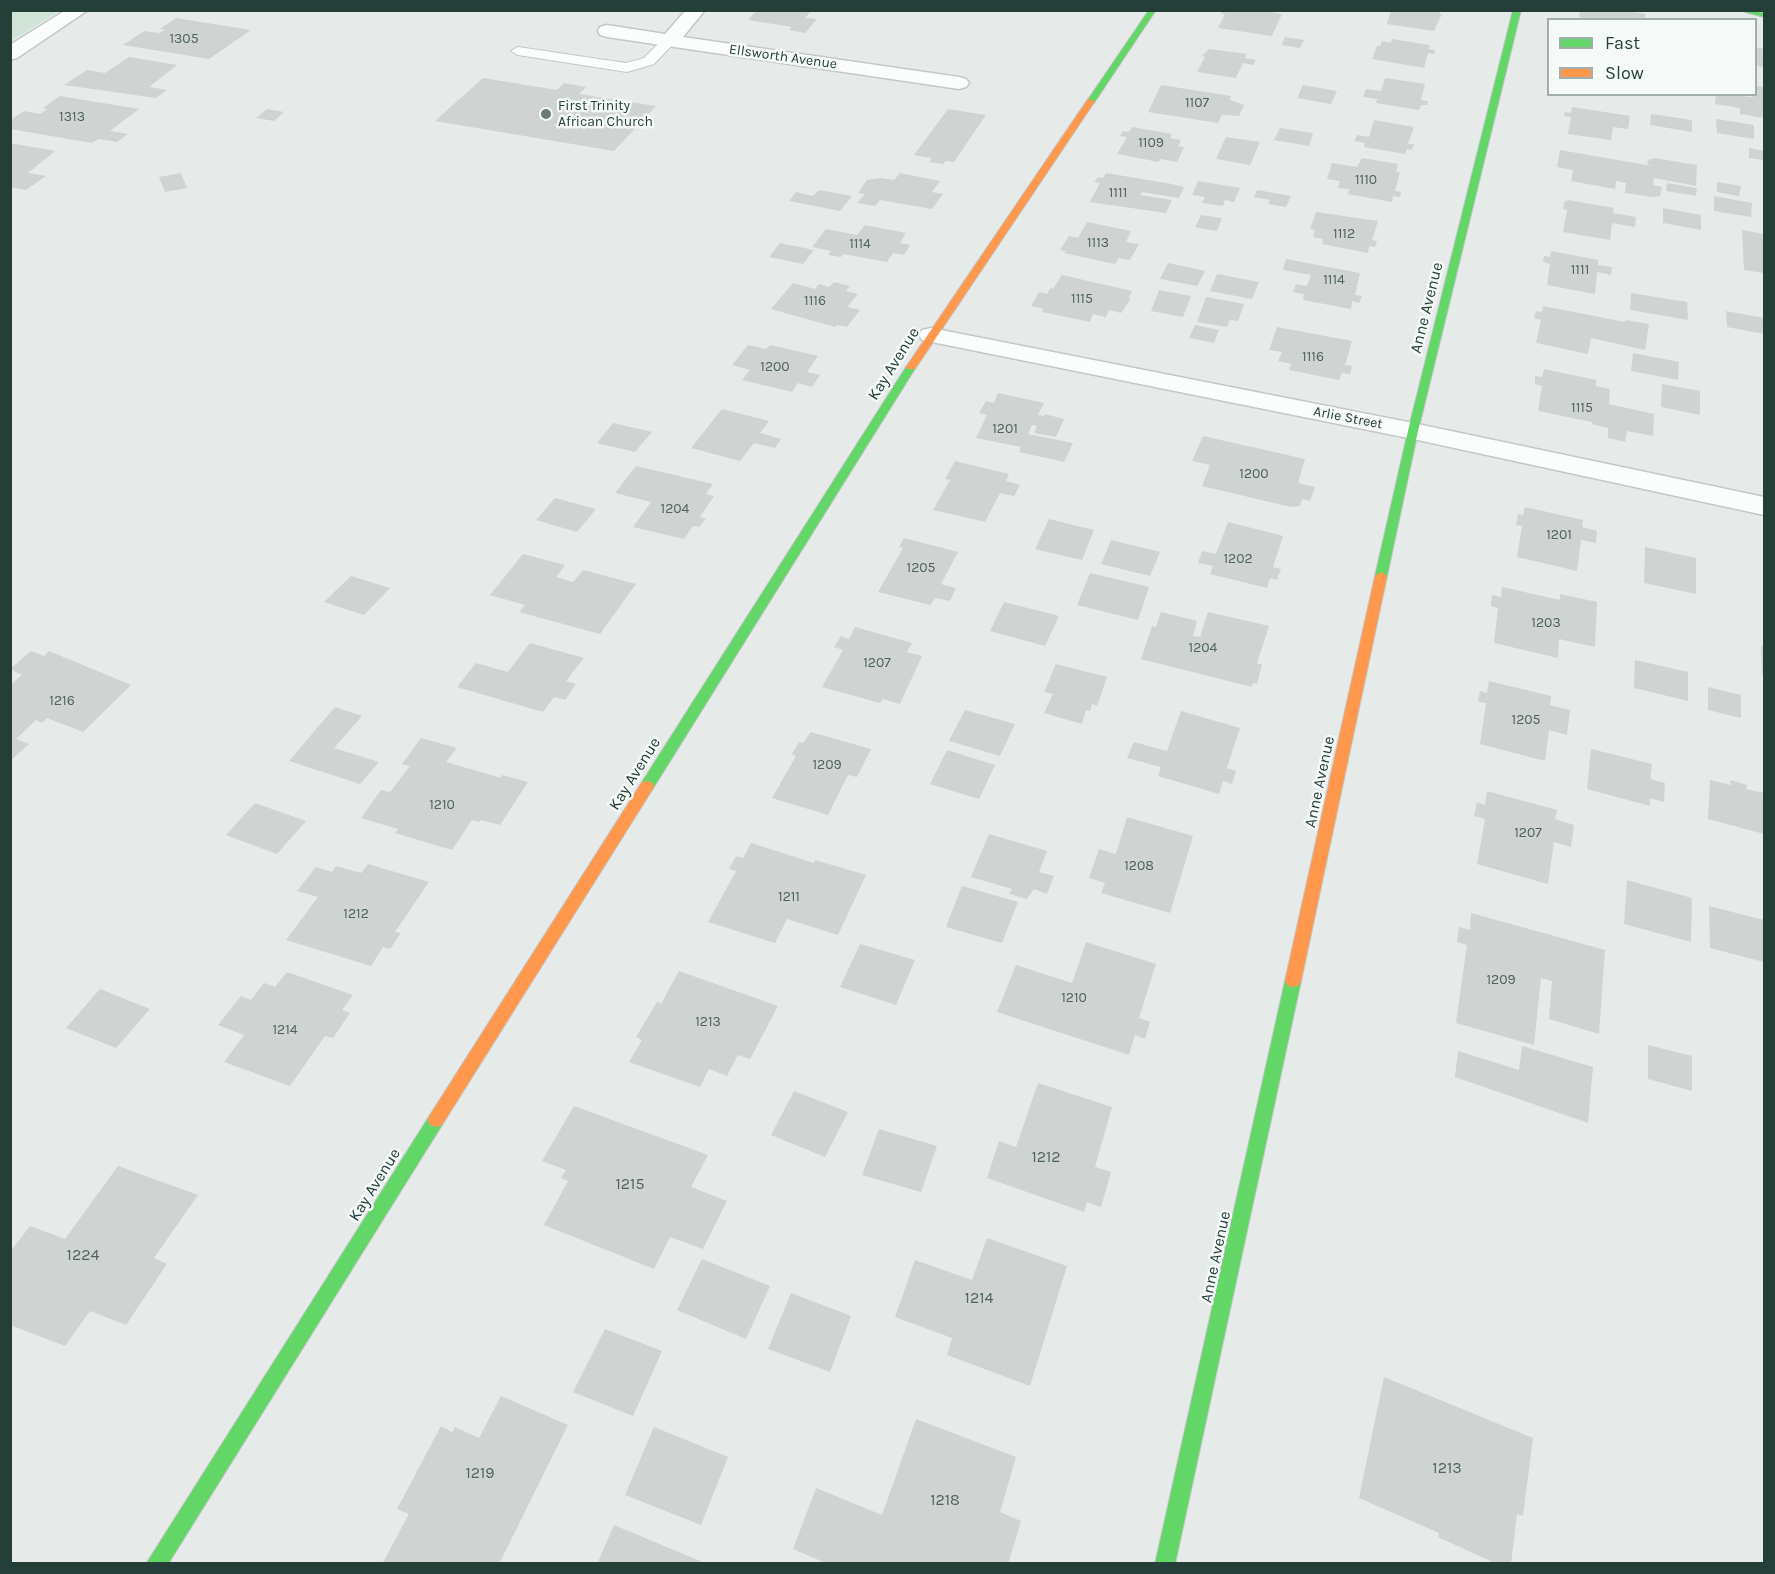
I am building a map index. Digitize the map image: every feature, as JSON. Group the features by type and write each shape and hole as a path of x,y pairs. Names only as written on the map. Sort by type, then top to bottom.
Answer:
{"street":[{"path":"10,54 79,10"},
{"path":"670,40 696,10"},
{"name":"Kay Avenue","path":"156,1563 931,336 1153,10"},
{"name":"Anne Avenue","path":"1166,1563 1413,431 1517,10"},
{"path":"1748,10 1764,15"},
{"name":"Ellsworth Avenue","path":"607,31 959,83"},
{"name":"Arlie Street","path":"931,336 1413,431 1764,506"}],"lane":[{"path":"518,51 627,68 650,61 670,40"}],"green space":[{"path":"11,10 59,10 59,11 11,41"}],"building":[{"path":"757,10 811,11 805,18 817,19 805,33 789,30 792,27 748,20"},
{"path":"1222,10 1258,10 1282,14 1272,36 1218,28 1225,14 1221,14"},
{"path":"1391,10 1440,10 1442,14 1434,31 1387,24"},
{"path":"1580,10 1624,10 1645,14 1645,18 1579,17"},
{"path":"176,18 251,30 209,59 123,45 144,31 159,33 165,30 160,29"},
{"path":"1285,37 1304,40 1300,48 1282,45"},
{"path":"1392,39 1430,45 1429,49 1435,50 1434,54 1428,53 1424,68 1372,59 1377,46 1380,46 1382,41 1391,43"},
{"path":"1757,47 1764,49 1764,68 1757,65"},
{"path":"1209,49 1247,54 1245,58 1256,60 1253,65 1243,63 1236,78 1197,72 1205,57 1202,56"},
{"path":"129,57 177,65 149,87 167,90 156,98 64,85 87,70 105,73"},
{"name":"First Trinity African Church","path":"483,78 557,90 564,83 586,87 579,94 656,106 614,151 435,121"},
{"path":"1385,78 1425,84 1421,100 1428,101 1427,105 1421,105 1419,110 1376,103 1377,99 1363,97 1366,89 1381,91"},
{"path":"1161,85 1231,96 1230,100 1244,105 1239,116 1222,115 1218,123 1148,112"},
{"path":"1303,85 1337,91 1331,104 1297,98"},
{"path":"1757,86 1764,87 1764,118 1740,114 1740,108 1715,104 1716,96 1757,96"},
{"path":"60,96 139,109 110,131 128,134 117,142 98,139 92,143 10,129 10,120 24,111 40,114 47,109 43,108"},
{"path":"1572,107 1630,116 1628,129 1613,127 1611,140 1568,134 1571,117 1564,116 1565,112 1571,113"},
{"path":"267,109 284,112 274,121 256,118"},
{"path":"948,109 986,115 954,162 946,161 943,164 929,162 932,158 914,155"},
{"path":"1651,114 1692,120 1692,132 1650,125"},
{"path":"1716,119 1754,125 1754,139 1717,133"},
{"path":"1374,120 1414,127 1408,144 1414,144 1412,150 1407,149 1405,154 1364,147 1365,143 1354,141 1357,135 1369,137"},
{"path":"1132,127 1172,134 1170,138 1181,140 1178,146 1184,147 1177,162 1160,159 1159,162 1117,154 1127,137 1120,136 1123,131 1129,132"},
{"path":"1280,128 1313,133 1309,146 1274,140"},
{"path":"1226,137 1260,142 1250,165 1216,159"},
{"path":"10,143 55,151 28,173 46,176 26,190 10,187"},
{"path":"1749,148 1764,151 1764,160 1749,158"},
{"path":"1560,150 1652,166 1647,164 1648,160 1654,158 1697,165 1696,186 1654,178 1653,185 1662,187 1660,196 1653,197 1625,193 1626,183 1616,181 1615,189 1571,181 1573,170 1557,167"},
{"path":"1362,158 1398,164 1396,172 1400,172 1395,191 1401,192 1400,197 1393,196 1392,202 1348,194 1349,189 1338,188 1340,181 1327,179 1332,163 1357,167"},
{"path":"181,173 187,188 165,192 159,177"},
{"path":"900,173 940,181 932,192 943,194 932,209 880,200 875,206 857,203 865,194 858,193 867,180 881,178 894,180"},
{"path":"1106,173 1184,187 1179,198 1142,192 1140,195 1172,200 1166,213 1090,202 1100,183 1094,182 1098,177 1103,178"},
{"path":"1198,181 1240,188 1234,202 1225,200 1223,206 1202,203 1205,197 1192,195"},
{"path":"1717,182 1741,186 1739,196 1717,192"},
{"path":"1667,183 1697,188 1696,196 1666,191"},
{"path":"819,190 852,196 840,211 789,201 796,192 813,196"},
{"path":"1257,190 1291,196 1286,207 1268,204 1270,200 1254,197"},
{"path":"1714,196 1752,203 1751,217 1714,211"},
{"path":"1568,200 1614,208 1613,213 1636,217 1635,227 1612,223 1610,240 1563,232 1567,210 1563,209 1564,202"},
{"path":"1663,208 1701,215 1701,230 1663,223"},
{"path":"1316,212 1378,221 1372,240 1377,241 1375,247 1369,246 1368,253 1322,244 1323,239 1313,237 1315,230 1310,229"},
{"path":"1201,215 1222,218 1217,231 1195,227"},
{"path":"1087,222 1131,231 1126,242 1139,244 1130,260 1119,258 1115,264 1064,253 1066,251 1060,250 1069,236 1078,238"},
{"path":"865,225 906,233 900,243 910,245 904,255 893,253 887,262 843,254 841,257 828,255 831,251 812,247 826,229 857,235"},
{"path":"1742,230 1764,234 1764,273 1744,270"},
{"path":"780,243 814,250 803,264 769,257"},
{"path":"1551,251 1598,260 1598,265 1612,267 1611,275 1597,272 1595,294 1547,285 1550,264 1543,262 1544,256 1550,257"},
{"path":"1286,259 1360,273 1355,295 1362,296 1359,303 1352,301 1351,309 1303,300 1304,294 1293,292 1296,284 1307,286 1311,275 1283,270"},
{"path":"1168,263 1205,271 1197,286 1160,279"},
{"path":"1217,274 1259,282 1252,299 1210,291"},
{"path":"1062,275 1132,291 1130,300 1121,313 1109,310 1106,317 1093,314 1090,322 1042,312 1043,309 1031,306 1039,292 1047,294"},
{"path":"834,282 850,286 846,291 858,294 847,307 860,310 847,327 837,325 835,327 771,309 793,283 815,289 819,284 829,287"},
{"path":"1159,290 1191,296 1183,317 1151,311"},
{"path":"1631,293 1687,302 1688,320 1630,310"},
{"path":"1206,297 1244,304 1238,321 1230,320 1227,327 1197,322"},
{"path":"1543,306 1625,322 1626,320 1649,324 1645,350 1591,338 1588,354 1536,343 1541,320 1534,318 1536,311 1542,312"},
{"path":"1726,311 1764,318 1764,334 1727,327"},
{"path":"1195,325 1219,330 1214,343 1189,338"},
{"path":"1277,327 1352,341 1345,365 1352,366 1350,374 1342,373 1339,380 1289,370 1291,364 1278,361 1282,352 1269,350"},
{"path":"748,345 766,349 770,345 818,356 807,372 820,375 812,387 798,383 792,392 742,380 750,370 732,365"},
{"path":"1633,353 1679,362 1678,380 1631,371"},
{"path":"1544,369 1596,380 1596,386 1610,389 1609,404 1654,414 1653,436 1627,431 1625,442 1608,438 1608,428 1592,424 1592,422 1538,411 1542,386 1535,384 1535,376 1542,377"},
{"path":"1662,384 1700,391 1700,415 1661,407"},
{"path":"998,393 1044,403 1038,415 1044,416 1045,414 1064,419 1056,437 1034,433 1037,426 1032,425 1028,434 1073,443 1064,462 1019,452 1021,447 976,438 987,415 979,413 986,401 994,403"},
{"path":"722,409 769,421 760,433 781,439 775,448 754,443 740,461 691,448"},
{"path":"613,423 652,432 635,452 597,443"},
{"path":"1203,436 1305,459 1298,483 1315,487 1310,501 1302,499 1300,506 1291,507 1202,486 1210,465 1192,461"},
{"path":"955,461 1009,474 1006,481 1020,485 1014,496 1000,493 985,522 933,510 950,480 945,479"},
{"path":"636,466 713,484 706,494 714,496 700,517 706,519 699,527 693,526 684,539 633,527 651,502 615,493"},
{"path":"555,498 596,509 577,532 536,520"},
{"path":"1525,507 1583,520 1582,527 1597,531 1596,543 1581,540 1577,571 1517,557 1522,526 1516,525 1518,514 1523,515"},
{"path":"1049,519 1094,530 1082,560 1035,549"},
{"path":"1228,522 1283,536 1273,567 1281,569 1277,580 1270,578 1267,588 1210,574 1213,566 1198,563 1202,551 1216,554"},
{"path":"904,538 958,552 941,584 956,588 950,601 935,598 930,605 878,592 903,548 899,547"},
{"path":"1111,540 1160,552 1150,576 1101,564"},
{"path":"1645,547 1696,558 1696,594 1644,583"},
{"path":"523,554 565,565 556,577 573,582 583,570 636,584 600,634 519,612 525,605 490,595"},
{"path":"1090,573 1149,587 1138,620 1077,605"},
{"path":"351,576 390,588 364,615 324,602"},
{"path":"1502,587 1560,600 1560,594 1597,602 1595,647 1559,639 1558,658 1494,643 1498,608 1491,606 1492,595 1501,597"},
{"path":"1004,602 1059,616 1045,646 990,631"},
{"path":"1161,612 1197,621 1193,636 1200,637 1208,612 1269,626 1257,663 1262,665 1257,684 1253,683 1252,687 1141,659 1152,626 1156,627"},
{"path":"855,627 912,643 907,652 922,656 900,704 883,699 880,703 822,687 843,650 834,647 841,636 849,639"},
{"path":"530,643 584,658 566,681 576,684 565,700 554,697 543,712 457,687 476,663 508,672"},
{"path":"1761,646 1764,647 1764,675 1762,674"},
{"path":"31,651 44,656 49,651 131,685 83,732 47,718 42,723 36,720 16,739 29,744 10,761 10,685 22,675 10,669"},
{"path":"1635,660 1688,672 1688,701 1634,688"},
{"path":"1056,664 1107,677 1097,706 1092,704 1090,711 1086,710 1082,724 1044,713 1053,694 1044,692"},
{"path":"1489,681 1551,696 1550,705 1570,710 1567,735 1549,730 1545,761 1480,744 1486,703 1478,702 1480,691 1487,693"},
{"path":"1708,687 1741,695 1741,718 1708,710"},
{"path":"335,707 362,716 334,748 379,762 360,784 289,761"},
{"path":"965,710 1015,724 1000,756 949,741"},
{"path":"1181,711 1240,728 1227,768 1236,771 1232,784 1223,781 1219,794 1158,776 1161,767 1127,758 1134,742 1167,751"},
{"path":"811,732 871,749 857,777 848,775 828,815 772,798 796,756 792,754 799,742 803,743"},
{"path":"421,738 457,748 446,762 501,778 502,775 528,782 500,825 472,820 452,850 395,833 398,829 361,818 381,790 390,792 410,766 402,764"},
{"path":"1591,749 1652,764 1650,779 1665,783 1664,802 1650,798 1650,806 1587,789"},
{"path":"947,750 995,765 979,799 930,784"},
{"path":"1710,780 1731,785 1730,780 1747,785 1746,789 1764,793 1764,834 1708,819"},
{"path":"1487,791 1557,810 1555,819 1574,825 1571,847 1554,842 1548,884 1477,864 1485,819 1474,816 1477,802 1485,805"},
{"path":"255,803 306,821 277,854 226,835"},
{"path":"1127,817 1193,836 1170,913 1101,893 1105,883 1089,878 1099,849 1116,854"},
{"path":"989,834 1047,851 1039,872 1054,876 1047,894 1034,889 1027,899 1009,894 1012,889 971,877"},
{"path":"751,843 814,863 815,860 866,875 838,935 787,919 775,943 708,922 736,871 729,869 736,856 743,858"},
{"path":"368,864 429,882 395,932 401,933 390,949 383,947 371,966 286,940 318,897 297,891 316,867 332,872 336,866 361,873"},
{"path":"1627,880 1692,898 1691,942 1624,924"},
{"path":"962,886 1018,902 1002,943 946,927"},
{"path":"1709,906 1764,920 1764,962 1710,948"},
{"path":"1471,913 1605,950 1599,1034 1549,1019 1552,981 1541,978 1534,1045 1456,1023 1467,945 1457,942 1459,927 1470,930"},
{"path":"1086,942 1156,964 1139,1018 1150,1022 1145,1039 1135,1035 1129,1055 997,1012 1016,965 1072,983"},
{"path":"860,944 915,960 896,1005 840,987"},
{"path":"679,971 778,1006 750,1059 738,1055 727,1076 709,1069 700,1087 629,1062 642,1040 636,1037 657,1002 661,1004"},
{"path":"287,972 353,995 342,1010 350,1013 333,1038 325,1036 290,1086 224,1062 244,1035 218,1025 241,996 251,1000 264,983 275,987"},
{"path":"100,989 150,1009 116,1048 66,1028"},
{"path":"1648,1045 1692,1056 1692,1091 1648,1079"},
{"path":"1522,1046 1593,1067 1588,1123 1455,1077 1458,1051 1519,1070"},
{"path":"1038,1083 1112,1107 1095,1167 1111,1172 1101,1207 1087,1202 1084,1212 987,1178 999,1141 1016,1147"},
{"path":"794,1091 848,1112 825,1157 771,1135"},
{"path":"574,1106 708,1155 691,1187 727,1201 703,1249 670,1237 654,1269 544,1225 568,1181 561,1178 566,1170 542,1161"},
{"path":"879,1129 937,1146 921,1192 862,1175"},
{"path":"118,1166 198,1195 154,1258 167,1264 126,1325 90,1311 65,1346 10,1325 10,1252 30,1226 65,1239"},
{"path":"987,1238 1067,1266 1030,1386 947,1355 952,1338 895,1317 915,1260 972,1280"},
{"path":"702,1259 770,1286 746,1339 677,1310"},
{"path":"791,1293 851,1316 830,1372 768,1349"},
{"path":"605,1329 662,1351 633,1416 573,1392"},
{"path":"1384,1377 1533,1438 1523,1516 1517,1514 1511,1564 1497,1564 1438,1537 1439,1533 1359,1498"},
{"path":"501,1396 568,1425 499,1564 382,1564 409,1514 397,1509 441,1426 452,1432 455,1427 479,1438"},
{"path":"916,1419 1016,1457 1000,1512 1021,1521 1008,1564 828,1564 793,1549 816,1488 882,1515"},
{"path":"654,1427 728,1457 701,1525 625,1495"},
{"path":"614,1525 700,1561 699,1564 597,1564"}],"traffic: fast":[{"path":"1091,101 1153,10"},
{"path":"1381,576 1413,431 1517,10"},
{"path":"1748,10 1764,15"},
{"path":"647,786 911,367"},
{"path":"1165,1564 1293,981"},
{"path":"156,1564 436,1120"}],"traffic: slow":[{"path":"911,367 1091,101"},
{"path":"1293,981 1381,576"},
{"path":"436,1120 647,786"}],"place":[{"name":"First Trinity African Church","path":"546,114"}]}
